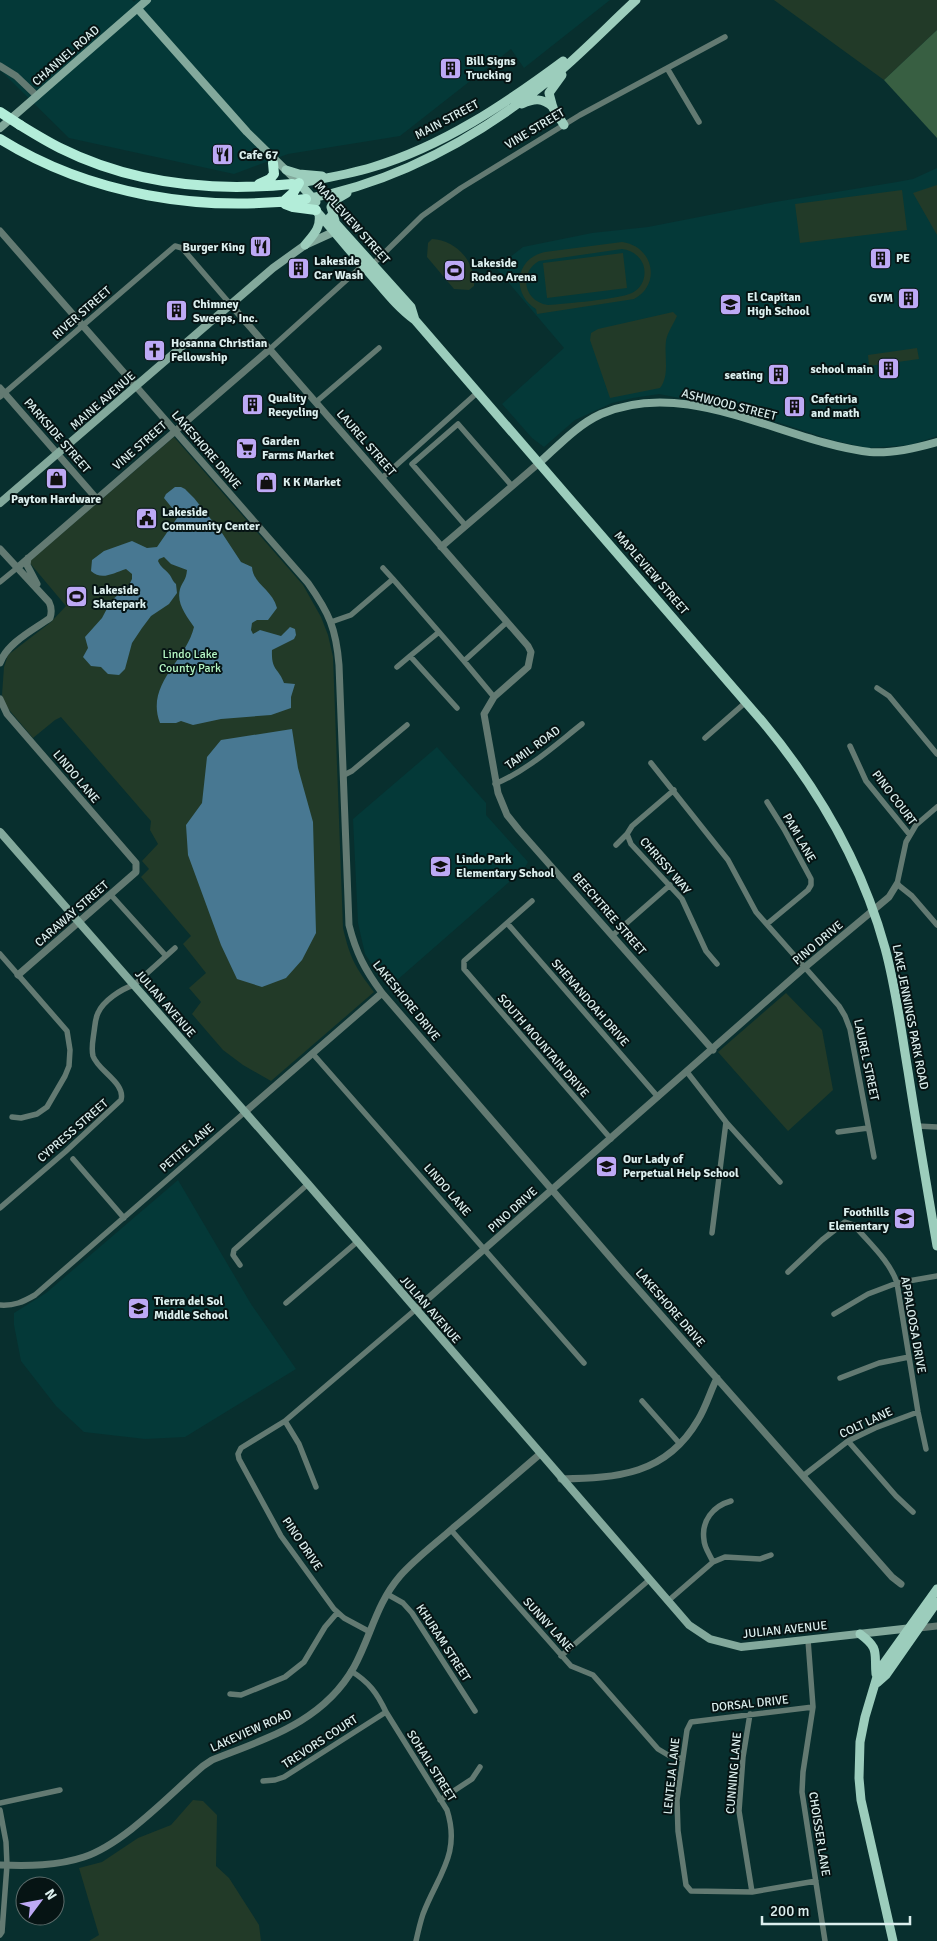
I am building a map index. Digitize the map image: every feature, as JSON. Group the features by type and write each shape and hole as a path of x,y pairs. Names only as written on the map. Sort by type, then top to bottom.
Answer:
{"highway":[{"path":"0,112 60,148 94,162 158,181 202,187 296,185"},
{"path":"2,140 53,168 124,191 204,203 248,205 309,197"},
{"path":"250,186 270,179 274,174 273,163"},
{"path":"282,202 296,185"},
{"path":"282,202 293,207 317,212"}],"main road":[{"name":"CHANNEL ROAD","path":"0,128 147,0"},
{"name":"MAIN STREET","path":"309,197 354,189 417,164 480,129 557,74 636,0"},
{"name":"MAPLEVIEW STREET","path":"138,9 263,149 286,170 296,185"},
{"name":"MAIN STREET","path":"296,185 382,164 416,151 449,135 524,90 595,37"},
{"path":"564,124 549,99 550,89 595,37"},
{"path":"506,111 536,99 546,102 553,108"},
{"name":"MAPLEVIEW STREET","path":"263,149 273,163 374,264 411,307 415,320"},
{"path":"286,170 327,178 309,197"},
{"path":"337,228 331,207 335,200 354,189"},
{"name":"MAPLEVIEW STREET","path":"309,197 317,212 337,228 362,266 404,312 415,320 478,392 746,702 797,764 825,807 851,856"},
{"path":"306,245 318,230 320,224 317,212"},
{"name":"MAINE AVENUE","path":"0,503 272,268 306,245 337,228"},
{"name":"ASHWOOD STREET","path":"539,463 586,422 616,408 644,404 685,403 738,416 842,447 871,452 916,448 937,442"},
{"name":"JULIAN AVENUE","path":"0,832 308,1184 560,1478 697,1632 720,1643 750,1647 919,1628"},
{"name":"LAKE JENNINGS PARK ROAD","path":"851,856 873,911 885,949 897,1007 937,1246"},
{"path":"893,1941 863,1812 858,1778 862,1733 879,1670 937,1589"},
{"path":"877,1683 886,1675 937,1602"},
{"path":"860,1634 870,1641 876,1649 877,1683"}],"street":[{"name":"VINE STREET","path":"374,264 422,216 461,188 564,124 725,38"},
{"path":"0,66 16,76 37,96"},
{"path":"667,68 699,122"},
{"name":"LAKESHORE DRIVE","path":"0,231 308,583 325,607 331,622 339,657 349,925 366,972 382,993 717,1378 892,1577 901,1584"},
{"name":"RIVER STREET","path":"2,393 175,246 178,246"},
{"name":"LAUREL STREET","path":"178,246 182,248 528,646 532,652 531,658"},
{"name":"VINE STREET","path":"0,582 270,350 362,266"},
{"path":"316,402 379,348"},
{"path":"382,478 478,392"},
{"name":"PARKSIDE STREET","path":"2,393 96,498"},
{"path":"466,526 412,464 458,424 512,486"},
{"name":"ASHWOOD STREET","path":"441,547 539,463"},
{"path":"0,549 51,606 50,618 9,647 0,662"},
{"path":"28,558 26,562 43,596"},
{"path":"383,568 494,697"},
{"path":"331,622 351,615 393,578"},
{"path":"464,661 507,622"},
{"path":"397,667 439,632"},
{"path":"410,656 457,708"},
{"name":"BEECHTREE STREET","path":"531,658 528,667 494,697 484,714 495,784 500,802 509,817 713,1050"},
{"path":"877,688 889,696 937,754"},
{"name":"LINDO LANE","path":"0,699 7,714 136,863 137,867"},
{"path":"705,738 746,702"},
{"name":"TAMIL ROAD","path":"495,784 514,776 530,766 582,724"},
{"path":"344,775 352,771 407,725"},
{"name":"PINO COURT","path":"850,746 866,780 910,835"},
{"name":"LAUREL STREET","path":"651,763 728,860 756,912 839,1006 845,1016 850,1029 874,1158"},
{"path":"616,845 632,826 674,790"},
{"name":"PAM LANE","path":"767,802 811,879 811,885 808,890 767,924"},
{"name":"PINO DRIVE","path":"370,1632 337,1613 281,1536 239,1459 238,1454 241,1448 285,1421 485,1250 804,968 889,897 901,874 902,855 910,835 916,825 937,807"},
{"name":"CHRISSY WAY","path":"627,834 631,844 682,899 706,951 717,964"},
{"name":"CARAWAY STREET","path":"18,976 111,895 136,872 137,867"},
{"path":"897,884 912,896 937,925"},
{"path":"613,935 670,885"},
{"path":"111,895 166,956"},
{"path":"507,923 532,901"},
{"name":"SOUTH MOUNTAIN DRIVE","path":"507,923 464,961 463,965 471,978 611,1138"},
{"name":"SHENANDOAH DRIVE","path":"507,923 658,1096"},
{"name":"CYPRESS STREET","path":"0,1208 65,1152 121,1100 122,1097 118,1087 93,1056 92,1045 97,1015 102,1006 126,988 134,985 174,948"},
{"path":"0,954 67,1031 70,1050 69,1066 65,1076 47,1107 37,1114 20,1118 12,1117"},
{"name":"PETITE LANE","path":"0,1305 17,1304 35,1295 382,993"},
{"path":"839,1006 847,1003"},
{"name":"LINDO LANE","path":"313,1054 584,1363"},
{"path":"687,1072 726,1122 780,1182"},
{"path":"712,1233 726,1122"},
{"path":"917,1126 937,1127"},
{"path":"838,1132 868,1128"},
{"path":"73,1159 124,1218"},
{"path":"240,1265 233,1255 234,1250 308,1184"},
{"name":"APPALOOSA DRIVE","path":"788,1272 822,1240 845,1222 854,1225 886,1263 897,1283 918,1412 926,1449"},
{"path":"286,1303 357,1242"},
{"path":"834,1314 868,1294 897,1283 937,1276"},
{"path":"840,1378 879,1363 909,1357"},
{"path":"560,1478 614,1476 636,1472 662,1458 680,1444 698,1420 717,1378"},
{"path":"642,1401 680,1444"},
{"name":"COLT LANE","path":"803,1476 848,1441 875,1428 918,1412"},
{"path":"285,1421 299,1444 316,1487"},
{"path":"848,1441 896,1496 913,1512"},
{"name":"LAKEVIEW ROAD","path":"3,1865 60,1863 84,1857 121,1838 212,1760 278,1734 298,1724 320,1707 342,1685 370,1632 380,1605 407,1568 540,1454"},
{"path":"713,1562 704,1541 707,1519 710,1513 720,1504 731,1501"},
{"name":"SUNNY LANE","path":"451,1530 574,1668 593,1675 658,1749 668,1755 682,1759"},
{"path":"668,1601 713,1562 725,1557 760,1559 771,1555"},
{"path":"562,1656 649,1580"},
{"name":"KHURAM STREET","path":"387,1594 403,1603 412,1613 475,1711"},
{"path":"230,1694 241,1695 285,1677 304,1662 325,1627 337,1613"},
{"path":"919,1628 937,1626"},
{"name":"CHOISSER LANE","path":"808,1640 813,1708 802,1786 804,1811 825,1941"},
{"name":"SOHAIL STREET","path":"351,1671 373,1687 386,1712 447,1810 450,1820 452,1832 451,1848 447,1863 423,1915 416,1941"},
{"name":"DORSAL DRIVE","path":"690,1724 696,1721 813,1708"},
{"name":"TREVORS COURT","path":"262,1781 284,1777 386,1712"},
{"name":"CUNNING LANE","path":"750,1714 743,1758 739,1811 752,1892"},
{"name":"LENTEJA LANE","path":"690,1724 687,1728 677,1800 677,1823 686,1884 689,1890 698,1892 752,1892"},
{"path":"440,1800 472,1779 480,1767"},
{"path":"0,1803 60,1790"},
{"path":"0,1810 6,1842 3,1865 2,1932 0,1935"},
{"path":"752,1892 816,1881"}],"shaded area":[{"path":"0,0 132,0 134,2 136,0 610,0 524,68 511,49 400,136 288,154 234,174 69,138 0,70"},
{"name":"El Capitan High School","path":"937,168 937,436 911,445 867,448 832,440 737,409 659,394 612,403 575,420 544,447 532,438 502,404 564,348 496,268 523,247 592,233 648,227 775,202 913,179"},
{"path":"175,487 185,489 194,498 222,533 241,562 252,567 256,578 275,601 277,608 268,620 257,620 252,623 251,630 253,634 260,630 281,636 290,627 295,629 296,635 294,639 272,650 274,666 284,683 295,684 291,697 291,708 271,715 221,719 193,725 181,721 176,723 160,723 157,709 158,696 162,684 190,639 194,627 183,610 179,594 187,570 171,564 164,557 158,561 176,584 177,593 169,604 151,616 142,628 132,643 125,669 119,675 108,674 101,667 91,666 83,657 88,648 85,637 102,618 111,601 129,585 132,579 132,574 126,569 103,576 95,574 91,571 92,560 104,551 132,541 147,548 157,547 177,518 177,514 164,498"},
{"path":"292,729 298,768 313,822 316,933 302,960 286,978 262,987 237,979 221,945 188,855 186,825 202,803 207,757 221,740"},
{"name":"Lindo Park Elementary School","path":"437,747 486,803 486,815 528,862 524,869 388,988 365,954 358,923 353,819"},
{"name":"Tierra del Sol Middle School","path":"178,1180 251,1304 296,1369 185,1437 145,1439 84,1432 56,1406 21,1361 14,1325 14,1313 46,1293"}],"green space":[{"path":"774,0 937,0 937,30 884,80"},
{"path":"937,30 937,138 884,80"},
{"path":"937,185 937,235 913,193"},
{"path":"902,190 907,230 800,243 795,204"},
{"name":"Lakeside Rodeo Arena","path":"432,239 449,243 463,254 472,269 474,286 469,290 454,289 427,257 428,243"},
{"path":"622,242 633,245 641,250 647,258 651,275 643,292 634,299 537,314 536,309 523,295 520,277 527,261 545,252","holes":["625,250 637,256 644,268 643,281 639,288 632,293 604,299 548,305 540,303 529,293 526,279 532,266 539,261"]},
{"path":"623,253 627,288 547,298 543,263"},
{"path":"673,312 677,316 667,338 666,372 660,388 610,398 590,340 591,333 598,329"},
{"path":"917,348 919,359 869,366 868,355"},
{"name":"Lindo Lake County Park","path":"174,437 303,585 321,617 328,635 333,657 343,928 354,962 374,992 271,1081 243,1065 223,1050 192,1014 201,1002 189,988 206,973 183,944 191,936 141,877 149,869 142,861 158,844 150,830 151,821 61,717 33,738 5,705 2,695 4,667 8,655 51,622 66,606 29,562"},
{"path":"786,993 822,1030 833,1090 788,1131 718,1052"},
{"path":"193,1800 203,1801 217,1815 216,1866 229,1878 259,1925 261,1941 89,1941 99,1935 79,1868 102,1862 138,1838 171,1825"}],"place":[{"name":"Bill Signs Trucking","path":"450,68"},
{"name":"Cafe 67","path":"223,155"},
{"name":"Burger King","path":"261,247"},
{"name":"PE","path":"880,258"},
{"name":"Lakeside Car Wash","path":"298,268"},
{"name":"Lakeside Rodeo Arena","path":"455,270"},
{"name":"GYM","path":"909,298"},
{"name":"El Capitan High School","path":"731,304"},
{"name":"Chimney Sweeps, Inc.","path":"177,311"},
{"name":"Hosanna Christian Fellowship","path":"155,350"},
{"name":"school main","path":"889,369"},
{"name":"seating","path":"779,375"},
{"name":"Quality Recycling","path":"252,405"},
{"name":"Cafetiria and math","path":"795,406"},
{"name":"Garden Farms Market","path":"246,448"},
{"name":"Payton Hardware","path":"56,478"},
{"name":"K K Market","path":"267,482"},
{"name":"Lakeside Community Center","path":"146,519"},
{"name":"Lakeside Skatepark","path":"77,597"},
{"name":"Lindo Park Elementary School","path":"440,866"},
{"name":"Our Lady of Perpetual Help School","path":"607,1166"},
{"name":"Foothills Elementary","path":"905,1219"},
{"name":"Tierra del Sol Middle School","path":"138,1308"}]}
